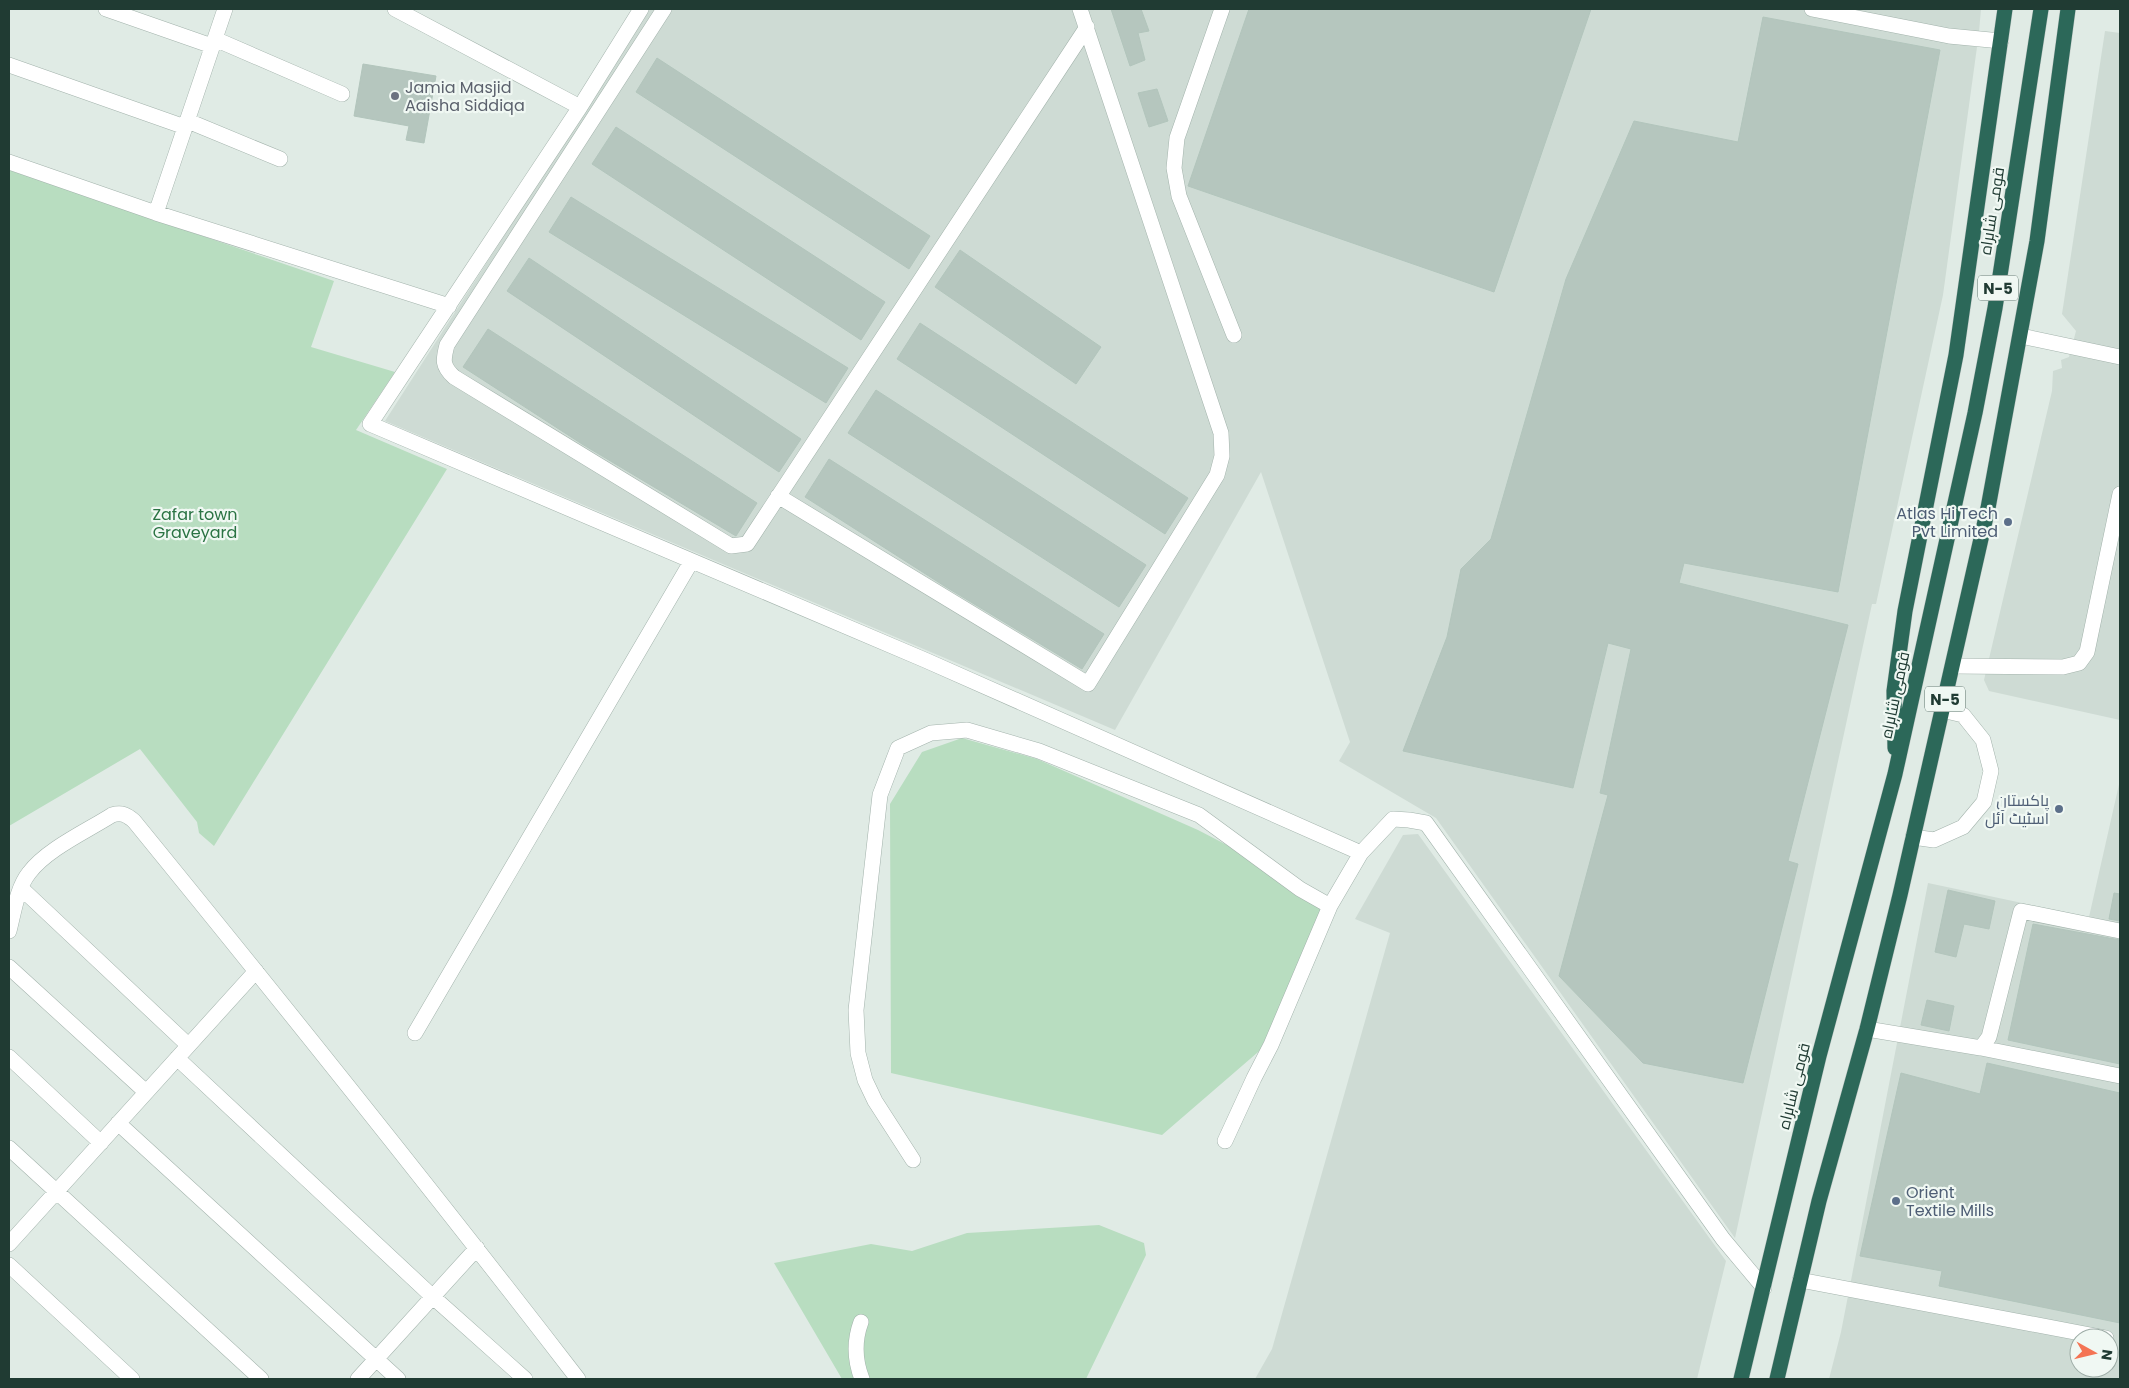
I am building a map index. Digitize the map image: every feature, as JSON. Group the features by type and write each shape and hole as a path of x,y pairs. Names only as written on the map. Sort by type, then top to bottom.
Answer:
{"highway":[{"path":"1895,774 1894,691 1905,610 1956,355 2005,9"},
{"name":"قومی شاہراہ","path":"1741,1379 1819,1056 1895,774 1975,413 1994,308 2041,9"},
{"name":"N-5","path":"1777,1379 1800,1280 1867,1029 1954,666 1988,508 2021,336 2046,178 2068,9"}],"street":[{"path":"106,9 214,43 342,94"},
{"path":"156,213 225,9"},
{"path":"395,9 580,108"},
{"path":"641,9 580,108 370,424 925,660 1361,853"},
{"path":"664,9 447,345 443,360 445,368 454,377 731,546 747,544 1087,26"},
{"path":"778,496 1088,684 1217,475 1222,456 1221,432 1080,9"},
{"path":"1222,9 1177,138 1174,168 1179,196 1234,335"},
{"path":"1812,9 1949,36 2001,41"},
{"path":"9,65 186,124 280,160"},
{"path":"9,162 156,213 449,306"},
{"path":"2021,336 2120,357"},
{"path":"1954,666 2063,667 2079,663 2087,652 2120,494"},
{"path":"415,1033 691,562"},
{"path":"1913,837 1934,840 1963,827 1984,802 1991,771 1984,740 1963,715 1942,710"},
{"path":"913,1160 875,1101 865,1080 858,1053 856,1010 880,796 898,748 931,733 967,730 1039,751 1199,815 1286,879 1330,906"},
{"path":"9,931 21,888 29,873 43,859 112,815 127,815 134,821 256,971 477,1248 578,1379"},
{"path":"1225,1141 1254,1078 1272,1045 1330,906 1361,853 1393,820 1409,820 1426,824 1723,1238 1764,1288"},
{"path":"21,888 188,1045"},
{"path":"1981,1048 1989,1037 2021,911 2120,931"},
{"path":"9,967 146,1092"},
{"path":"9,1244 256,971"},
{"path":"1867,1029 1981,1048 2120,1076"},
{"path":"9,1057 101,1143"},
{"path":"177,1058 432,1297 525,1379"},
{"path":"118,1123 398,1379"},
{"path":"9,1148 261,1379"},
{"path":"358,1379 477,1248"},
{"path":"9,1265 132,1379"},
{"path":"1800,1280 2069,1331"},
{"path":"861,1322 856,1336 858,1368 862,1379"}],"shaded area":[{"path":"650,9 1981,9 1979,32 1972,31 1971,46 1977,47 1943,295 1876,604 1872,604 1735,1238 1436,818 1339,761 1350,742 1261,472 1115,730 385,421"},
{"path":"2105,31 2120,33 2120,720 1989,691 1984,680 2052,391 2053,371 2062,368 2061,360 2069,357 2076,331 2062,314"},
{"path":"2120,780 2120,1379 1829,1379 1841,1332 1928,883 2089,917"},
{"path":"1418,834 1726,1261 1697,1379 1255,1379 1272,1349 1390,933 1355,919 1403,835"}],"green space":[{"name":"Zafar town Graveyard","path":"9,170 334,281 311,347 395,372 356,430 447,469 214,846 199,833 197,822 140,749 9,826"},
{"path":"962,738 1037,759 1198,830 1331,899 1272,1040 1162,1135 891,1073 890,804 922,752"},
{"path":"1099,1225 1144,1243 1146,1255 1086,1379 842,1379 774,1263 871,1244 912,1251 967,1233"}],"building":[{"path":"1111,9 1141,9 1149,31 1138,33 1145,60 1130,66"},
{"path":"1249,9 1591,9 1494,292 1188,186"},
{"path":"1763,17 1940,50 1838,592 1684,563 1679,583 1848,625 1788,861 1798,864 1743,1083 1643,1063 1559,976 1608,795 1600,793 1631,649 1608,643 1573,788 1403,751 1447,637 1461,569 1491,539 1566,279 1634,121 1738,142"},
{"path":"657,58 930,236 909,269 636,92"},
{"name":"Jamia Masjid Aaisha Siddiqa","path":"363,64 436,76 424,143 406,140 409,126 354,116"},
{"path":"1157,89 1168,121 1149,127 1138,93"},
{"path":"616,127 885,302 861,340 592,164"},
{"path":"571,197 848,368 826,403 549,232"},
{"path":"960,250 1101,347 1076,384 935,287"},
{"path":"529,258 801,439 779,472 507,291"},
{"path":"920,323 1188,498 1165,534 897,359"},
{"path":"488,329 757,503 736,536 582,444 463,367"},
{"path":"876,390 1146,565 1119,607 848,433"},
{"path":"829,459 1104,634 1082,669 946,587 805,497"},
{"path":"1948,890 1995,901 1989,929 1964,924 1956,957 1935,952"},
{"path":"2114,893 2120,894 2120,921 2109,919"},
{"path":"2033,924 2120,940 2120,1064 2008,1040"},
{"path":"1927,1000 1954,1006 1949,1031 1921,1025"},
{"path":"1987,1063 2120,1093 2120,1323 1939,1286 1942,1271 1860,1256 1901,1073 1980,1094"}],"place":[{"name":"Jamia Masjid Aaisha Siddiqa","path":"395,96"},
{"name":"Atlas Hi Tech Pvt Limited","path":"2008,522"},
{"name":"پاکستان اسٹیٹ آئل","path":"2059,809"},
{"name":"Orient Textile Mills","path":"1896,1201"}]}
